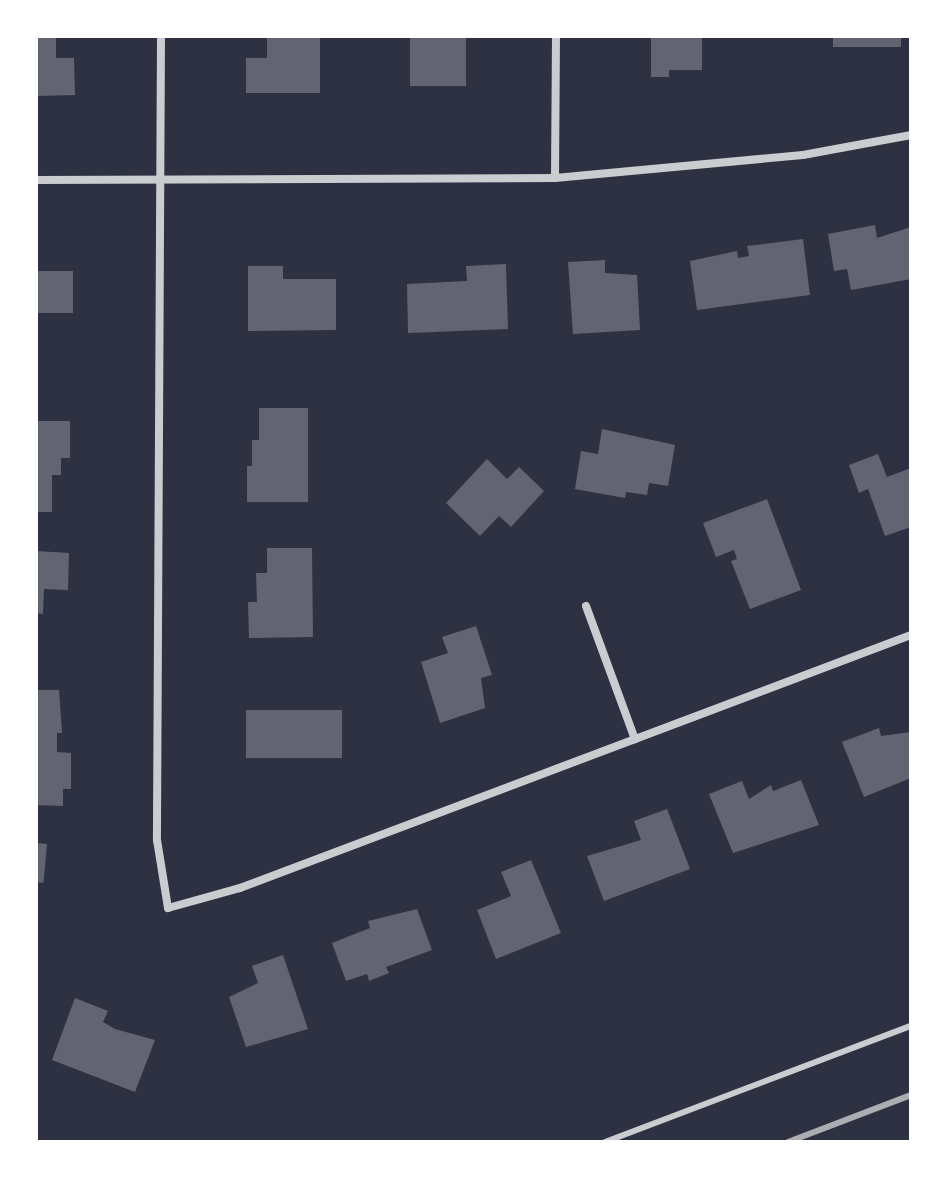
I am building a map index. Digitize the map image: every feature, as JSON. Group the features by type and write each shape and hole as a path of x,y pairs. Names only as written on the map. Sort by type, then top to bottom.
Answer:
{"street":[{"path":"161,36 157,840 168,908 240,888 911,635"},
{"path":"555,178 556,36"},
{"path":"36,180 555,178 803,155 911,135"},
{"path":"586,606 635,739"}],"lane":[{"path":"605,1142 911,1026"}],"building":[{"path":"36,36 56,36 56,58 74,58 75,95 36,96"},
{"path":"267,36 320,36 320,93 246,93 246,58 267,58"},
{"path":"410,36 466,36 466,86 410,86"},
{"path":"651,36 702,36 702,70 669,70 669,77 651,77"},
{"path":"833,36 901,36 901,47 833,47"},
{"path":"875,225 877,238 911,227 911,279 851,290 847,269 834,271 828,234"},
{"path":"803,239 810,295 697,310 690,261 737,251 738,258 749,256 747,246"},
{"path":"605,260 605,273 637,275 640,330 573,334 568,262"},
{"path":"506,264 508,329 408,333 407,284 467,281 466,266"},
{"path":"248,266 283,266 283,279 336,279 336,330 248,331"},
{"path":"36,271 73,271 73,313 36,313"},
{"path":"259,408 308,408 308,502 247,502 247,466 252,466 252,440 259,440"},
{"path":"36,421 70,421 70,458 61,458 61,475 52,475 52,512 36,512"},
{"path":"602,429 675,445 668,486 649,483 647,495 626,492 625,498 575,489 581,451 598,454"},
{"path":"878,454 887,477 911,468 911,527 885,536 868,489 859,493 849,465"},
{"path":"487,459 507,479 519,467 544,491 511,527 499,516 480,536 446,503"},
{"path":"767,499 801,590 750,609 731,561 737,559 734,550 716,557 703,523"},
{"path":"267,548 312,548 313,637 249,638 248,602 257,602 256,573 267,573"},
{"path":"36,551 69,553 68,590 44,589 43,614 36,613"},
{"path":"476,626 492,675 481,678 485,708 440,723 421,662 448,653 442,637"},
{"path":"36,690 59,690 62,733 57,733 57,752 71,753 71,789 63,789 63,806 36,805"},
{"path":"246,710 342,710 342,758 246,758"},
{"path":"879,728 881,736 911,732 911,778 864,797 842,742"},
{"path":"801,780 819,825 733,853 709,794 742,781 749,799 771,785 773,791"},
{"path":"667,809 690,869 604,901 587,856 641,840 634,821"},
{"path":"36,843 47,844 44,883 36,882"},
{"path":"531,860 561,933 496,959 477,910 511,896 501,872"},
{"path":"417,909 432,950 386,967 389,973 369,981 367,974 346,981 332,943 370,928 368,921"},
{"path":"283,955 308,1029 246,1047 229,997 258,983 252,966"},
{"path":"75,998 108,1011 103,1022 115,1029 155,1040 135,1092 52,1060"}],"railway":[{"path":"788,1142 911,1095"}]}
